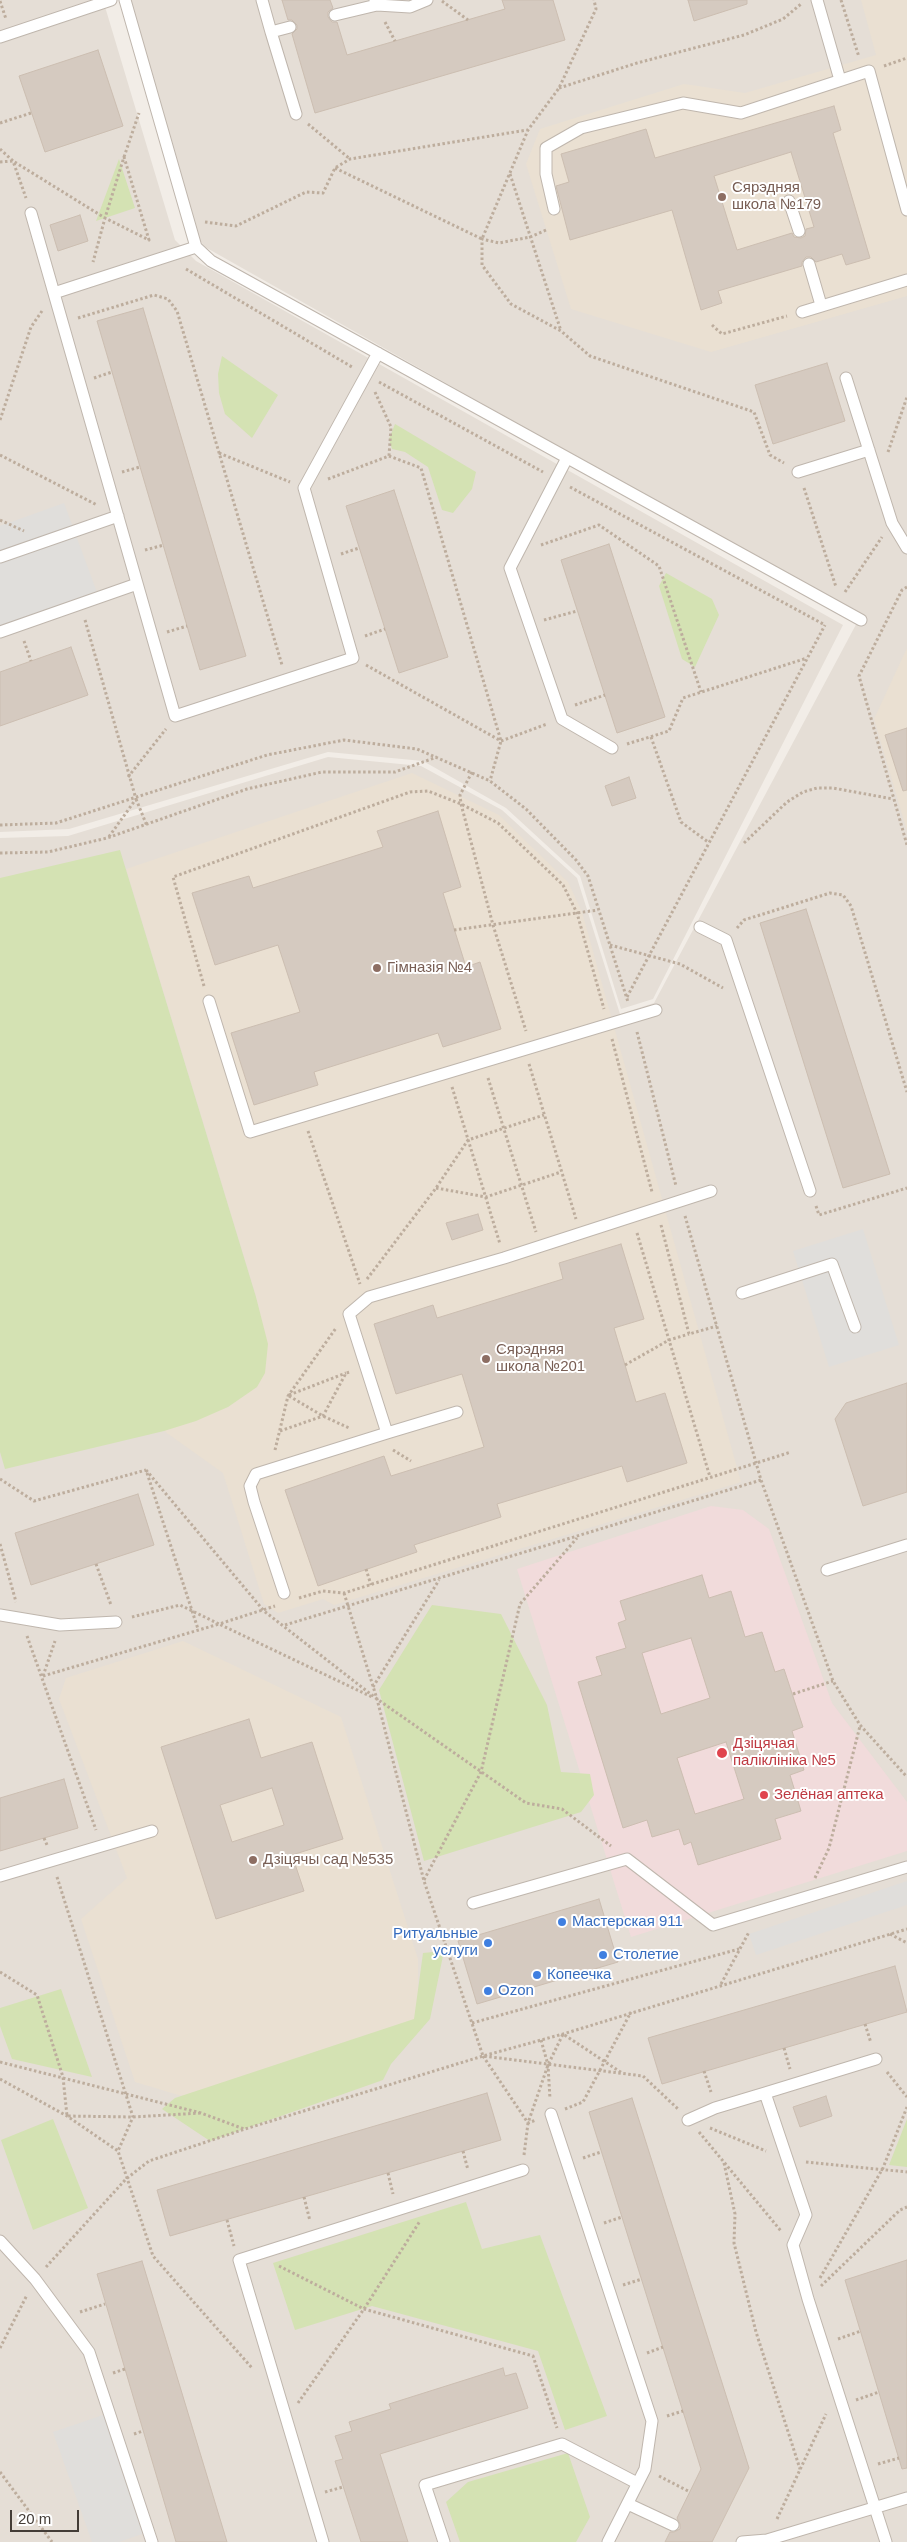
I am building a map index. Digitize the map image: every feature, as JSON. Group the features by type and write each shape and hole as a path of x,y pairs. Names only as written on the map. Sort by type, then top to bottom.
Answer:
{"lane":[{"path":"0,37 111,0"},
{"path":"125,0 196,247 211,261 567,458 838,603 862,620"},
{"path":"262,0 296,114"},
{"path":"335,15 376,2 410,7 427,0"},
{"path":"817,0 840,80"},
{"path":"271,32 290,27"},
{"path":"554,209 546,174 546,148 581,128 683,103 742,113 866,72 907,210"},
{"path":"789,201 799,231"},
{"path":"31,213 175,716 353,658 304,488 378,353"},
{"path":"54,293 196,247"},
{"path":"809,264 821,305"},
{"path":"802,312 907,280"},
{"path":"846,378 892,523 907,548"},
{"path":"798,472 869,450"},
{"path":"567,458 510,568 562,719 612,748"},
{"path":"0,557 118,516"},
{"path":"0,632 137,584"},
{"path":"700,927 726,940 810,1190"},
{"path":"209,1001 250,1132 656,1010"},
{"path":"386,1433 364,1366 350,1314 369,1297 504,1258 711,1191"},
{"path":"742,1293 832,1264 854,1327"},
{"path":"284,1593 250,1486 256,1474 457,1412"},
{"path":"826,1570 907,1544"},
{"path":"0,1615 60,1625 116,1622"},
{"path":"0,1876 152,1831"},
{"path":"472,1903 627,1859 713,1925 907,1868"},
{"path":"688,2120 715,2108 876,2059"},
{"path":"765,2093 806,2215 793,2245 808,2299 886,2542"},
{"path":"551,2114 652,2421 645,2468 608,2542"},
{"path":"322,2542 239,2260 523,2170"},
{"path":"0,2241 35,2279 89,2352 152,2542"},
{"path":"444,2542 425,2485 562,2444 637,2483"},
{"path":"742,2542 767,2540 876,2509 907,2498"},
{"path":"628,2504 673,2525"}],"path":[{"path":"442,0 468,20"},
{"path":"594,0 596,9 559,88 528,130 482,239 482,265 511,304 561,331 590,356 754,412 770,455 798,472 838,603"},
{"path":"559,88 637,63 744,35 783,19 805,0"},
{"path":"842,0 866,72 907,58"},
{"path":"87,282 124,157 142,106"},
{"path":"0,123 31,113"},
{"path":"296,114 350,159"},
{"path":"202,222 236,226 306,192 324,193 335,168 350,159 528,130"},
{"path":"0,148 13,161 105,218 149,240 192,274 367,376 825,625"},
{"path":"124,157 149,240"},
{"path":"0,162 13,161"},
{"path":"13,161 31,213"},
{"path":"335,168 482,239 500,243 530,237 546,230"},
{"path":"510,174 561,331"},
{"path":"0,420 31,327 54,293"},
{"path":"63,323 154,295 168,299 177,311 286,680"},
{"path":"712,326 722,334 802,312"},
{"path":"367,376 391,427 389,456"},
{"path":"878,479 907,397"},
{"path":"219,453 304,488 389,456 421,468 501,741 490,780"},
{"path":"0,455 118,516"},
{"path":"0,825 56,823 136,799 267,755 344,740 417,749 490,780 526,809 576,860 588,876 627,998 648,954 825,625 892,523"},
{"path":"518,552 599,525 659,566 701,692"},
{"path":"907,587 902,590 859,676 907,846"},
{"path":"81,603 128,778 147,826"},
{"path":"530,624 577,611"},
{"path":"348,642 385,629"},
{"path":"353,658 501,741 540,727"},
{"path":"612,748 669,731 683,698 807,658"},
{"path":"560,711 605,695"},
{"path":"128,778 162,734"},
{"path":"651,737 681,822 708,842"},
{"path":"0,854 48,852 107,838 147,826 247,789 322,772 395,772 436,758"},
{"path":"472,772 460,795 461,804 528,1049 544,1115 580,1234"},
{"path":"744,843 787,802 803,792 817,788 833,788 894,799"},
{"path":"209,1001 173,877 410,792 428,791 461,804 498,823 563,884 577,913 609,1025 689,1334"},
{"path":"107,838 136,799"},
{"path":"726,940 744,920 830,893 843,895 850,906 907,1092"},
{"path":"454,930 598,910"},
{"path":"610,945 680,964 748,1002"},
{"path":"633,1018 680,1200 761,1480 833,1681 860,1725 907,1777"},
{"path":"484,1062 541,1246"},
{"path":"448,1073 504,1258"},
{"path":"303,1116 362,1287 436,1188 468,1140 544,1115"},
{"path":"436,1188 486,1197 562,1172"},
{"path":"810,1190 820,1215 907,1188"},
{"path":"632,1216 710,1477"},
{"path":"346,1373 323,1416 280,1431 288,1396 317,1352 350,1314"},
{"path":"625,1365 669,1340 717,1326"},
{"path":"288,1396 364,1366"},
{"path":"284,1593 295,1599 323,1590 344,1593 790,1452"},
{"path":"0,1479 34,1501 146,1470"},
{"path":"146,1470 264,1611 377,1699 526,1803 562,1809 627,1859"},
{"path":"146,1470 198,1629"},
{"path":"284,1626 761,1480"},
{"path":"424,1881 481,1772 520,1604 577,1537"},
{"path":"0,1544 21,1619 43,1676 101,1846"},
{"path":"96,1564 116,1622 180,1605 377,1699"},
{"path":"366,1569 371,1584"},
{"path":"372,1688 440,1579"},
{"path":"344,1593 372,1688 377,1699 424,1881 483,2056 528,2124 583,2102 632,2012"},
{"path":"43,1676 264,1611"},
{"path":"43,1676 60,1625"},
{"path":"793,1694 833,1681"},
{"path":"807,1897 829,1848 860,1725"},
{"path":"52,1861 133,2117 118,2152"},
{"path":"720,1985 762,1911"},
{"path":"0,2348 35,2279 126,2180 149,2161 245,2129 483,2056 564,2034 907,1928"},
{"path":"889,1934 907,1943"},
{"path":"472,2023 739,1949"},
{"path":"0,1972 37,1995 63,2077 67,2116"},
{"path":"564,2034 623,2074"},
{"path":"548,2066 564,2034"},
{"path":"541,2040 548,2066 551,2114"},
{"path":"483,2056 548,2066"},
{"path":"876,2059 907,2097"},
{"path":"0,2062 201,2113 245,2129"},
{"path":"704,2071 715,2108"},
{"path":"0,2079 67,2116 118,2152 153,2256 255,2372"},
{"path":"808,2299 883,2168 907,2106"},
{"path":"67,2116 133,2117 201,2113"},
{"path":"724,2162 735,2214 734,2243 756,2332 800,2469"},
{"path":"304,2197 314,2236"},
{"path":"286,2420 364,2309 435,2198"},
{"path":"808,2299 900,2210 907,2207"},
{"path":"227,2220 239,2260"},
{"path":"256,2255 364,2309 534,2356 562,2444"},
{"path":"64,2318 106,2304"},
{"path":"823,2344 861,2332"},
{"path":"767,2540 838,2388"},
{"path":"843,2404 879,2392"},
{"path":"864,2469 899,2458"},
{"path":"645,2468 690,2492"},
{"path":"0,2472 52,2542"}],"shaded area":[{"path":"0,0 103,0 175,240 196,261 843,625 653,999 621,1009 580,876 506,808 423,761 328,752 69,829 0,832"},
{"path":"127,0 907,0 907,2542 0,2542 0,838 68,836 328,757 421,766 502,810 577,878 620,1014 654,1003 860,617 205,247 192,231"},
{"name":"Сярэдняя школа №179","path":"861,0 907,0 907,296 711,352 571,309 526,164 540,129 684,84 745,93 876,55"},
{"path":"64,503 98,595 0,631 0,526"},
{"path":"907,648 907,831 874,719"},
{"path":"412,773 499,815 568,882 582,912 741,1482 334,1605 323,1599 278,1613 264,1604 223,1473 164,1431 228,1407 256,1297 126,869"},
{"path":"863,1229 899,1345 829,1367 793,1251"},
{"name":"Дзіцячая паліклініка №5","path":"711,1506 743,1510 769,1529 832,1703 907,1802 907,1851 631,1937 517,1569"},
{"name":"Дзіцячы сад №535","path":"183,1641 341,1717 418,1959 418,2018 182,2096 135,2082 81,1919 127,1878 59,1699 66,1678"},
{"path":"907,1881 907,1905 756,1955 749,1934"},
{"path":"109,2413 148,2532 119,2542 92,2542 53,2432"}],"green space":[{"path":"119,159 135,208 96,221"},
{"path":"222,356 278,395 252,438 225,414 219,393 218,374"},
{"path":"395,424 476,472 472,489 453,513 442,510 428,467 405,452 392,449 389,439"},
{"path":"666,573 712,599 719,615 695,667 682,659 659,586"},
{"path":"120,850 256,1297 268,1344 265,1373 257,1387 228,1407 196,1421 164,1431 5,1469 0,1452 0,878"},
{"path":"432,1605 501,1614 547,1705 561,1772 590,1774 594,1795 581,1812 424,1861 379,1690"},
{"path":"444,1951 430,2019 391,2064 383,2080 210,2141 162,2109 175,2098 414,2019 423,1953"},
{"path":"61,1989 92,2077 12,2059 0,2026 0,2008"},
{"path":"53,2119 88,2208 33,2230 1,2140"},
{"path":"907,2119 907,2167 889,2165"},
{"path":"466,2202 482,2249 540,2235 607,2416 565,2430 538,2351 372,2306 295,2330 273,2263"},
{"path":"568,2453 590,2517 576,2542 460,2542 446,2502 468,2482"}],"building":[{"path":"282,0 330,0 333,8 328,12 328,17 332,22 337,22 347,55 505,9 502,0 553,0 565,40 315,113 292,34 297,29 297,25 292,20 288,20"},
{"path":"688,0 747,0 747,4 694,21"},
{"path":"98,50 123,126 45,152 19,76"},
{"path":"834,106 841,130 833,133 870,258 846,265 842,254 816,262 811,257 806,257 802,262 802,266 718,291 722,303 701,310 672,210 570,240 556,186 569,182 561,154 646,129 655,158","holes":["791,152 814,227 806,229 805,236 801,238 794,237 792,233 737,250 714,176"]},
{"path":"80,215 88,241 58,251 50,225"},
{"path":"143,308 246,656 200,670 97,321"},
{"path":"827,363 845,421 773,444 755,385"},
{"path":"394,490 448,657 399,673 346,506"},
{"path":"609,544 665,717 617,733 561,560"},
{"path":"71,647 88,695 0,726 0,672"},
{"path":"907,728 907,790 903,791 885,735"},
{"path":"629,777 636,798 612,806 605,786"},
{"path":"438,811 461,887 443,893 466,967 480,962 501,1029 443,1047 438,1033 314,1072 318,1085 254,1105 231,1033 300,1012 278,945 215,965 192,893 249,876 253,888 383,847 377,831"},
{"path":"806,909 890,1174 843,1188 760,923"},
{"path":"478,1214 483,1230 452,1240 446,1223"},
{"path":"621,1244 644,1319 614,1328 636,1402 665,1393 687,1463 627,1482 622,1466 497,1504 501,1517 414,1545 417,1552 318,1586 285,1490 384,1456 391,1476 484,1447 462,1374 396,1394 374,1324 433,1305 437,1318 563,1279 559,1263"},
{"path":"907,1383 907,1492 863,1506 835,1419 846,1403"},
{"path":"138,1494 154,1545 31,1585 15,1533"},
{"path":"702,1575 709,1598 731,1591 745,1637 762,1632 775,1672 784,1669 803,1727 792,1731 804,1770 790,1775 801,1811 775,1819 781,1839 698,1865 691,1842 684,1845 679,1829 652,1837 647,1820 623,1828 578,1682 602,1675 596,1657 626,1648 618,1623 626,1620 620,1601","holes":["691,1638 710,1698 661,1714 642,1653","726,1742 744,1799 695,1814 677,1758"]},
{"path":"249,1719 261,1758 312,1742 343,1839 292,1855 304,1891 216,1919 161,1747","holes":["272,1788 284,1825 232,1842 220,1805"]},
{"path":"64,1779 78,1828 0,1851 0,1798"},
{"path":"599,1899 618,1962 477,2004 458,1941"},
{"path":"895,1966 907,2012 662,2084 648,2038"},
{"path":"487,2093 501,2140 170,2236 157,2190"},
{"path":"826,2096 832,2116 800,2127 793,2107"},
{"path":"632,2098 749,2468 712,2542 665,2542 670,2532 680,2529 677,2518 701,2469 589,2112"},
{"path":"907,2260 907,2468 902,2469 845,2280"},
{"path":"142,2261 227,2542 176,2542 97,2274"},
{"path":"503,2368 505,2376 516,2373 528,2408 380,2454 408,2542 361,2542 335,2461 343,2459 335,2436 352,2431 349,2422 391,2409 389,2404"}],"place":[{"name":"Сярэдняя школа №179","path":"722,197"},
{"name":"Гімназія №4","path":"377,968"},
{"name":"Сярэдняя школа №201","path":"486,1359"},
{"name":"Дзіцячая паліклініка №5","path":"722,1753"},
{"name":"Зелёная аптека","path":"764,1795"},
{"name":"Дзіцячы сад №535","path":"253,1860"},
{"name":"Мастерская 911","path":"562,1922"},
{"name":"Ритуальные услуги","path":"488,1943"},
{"name":"Столетие","path":"603,1955"},
{"name":"Копеечка","path":"537,1975"},
{"name":"Ozon","path":"488,1991"}]}
